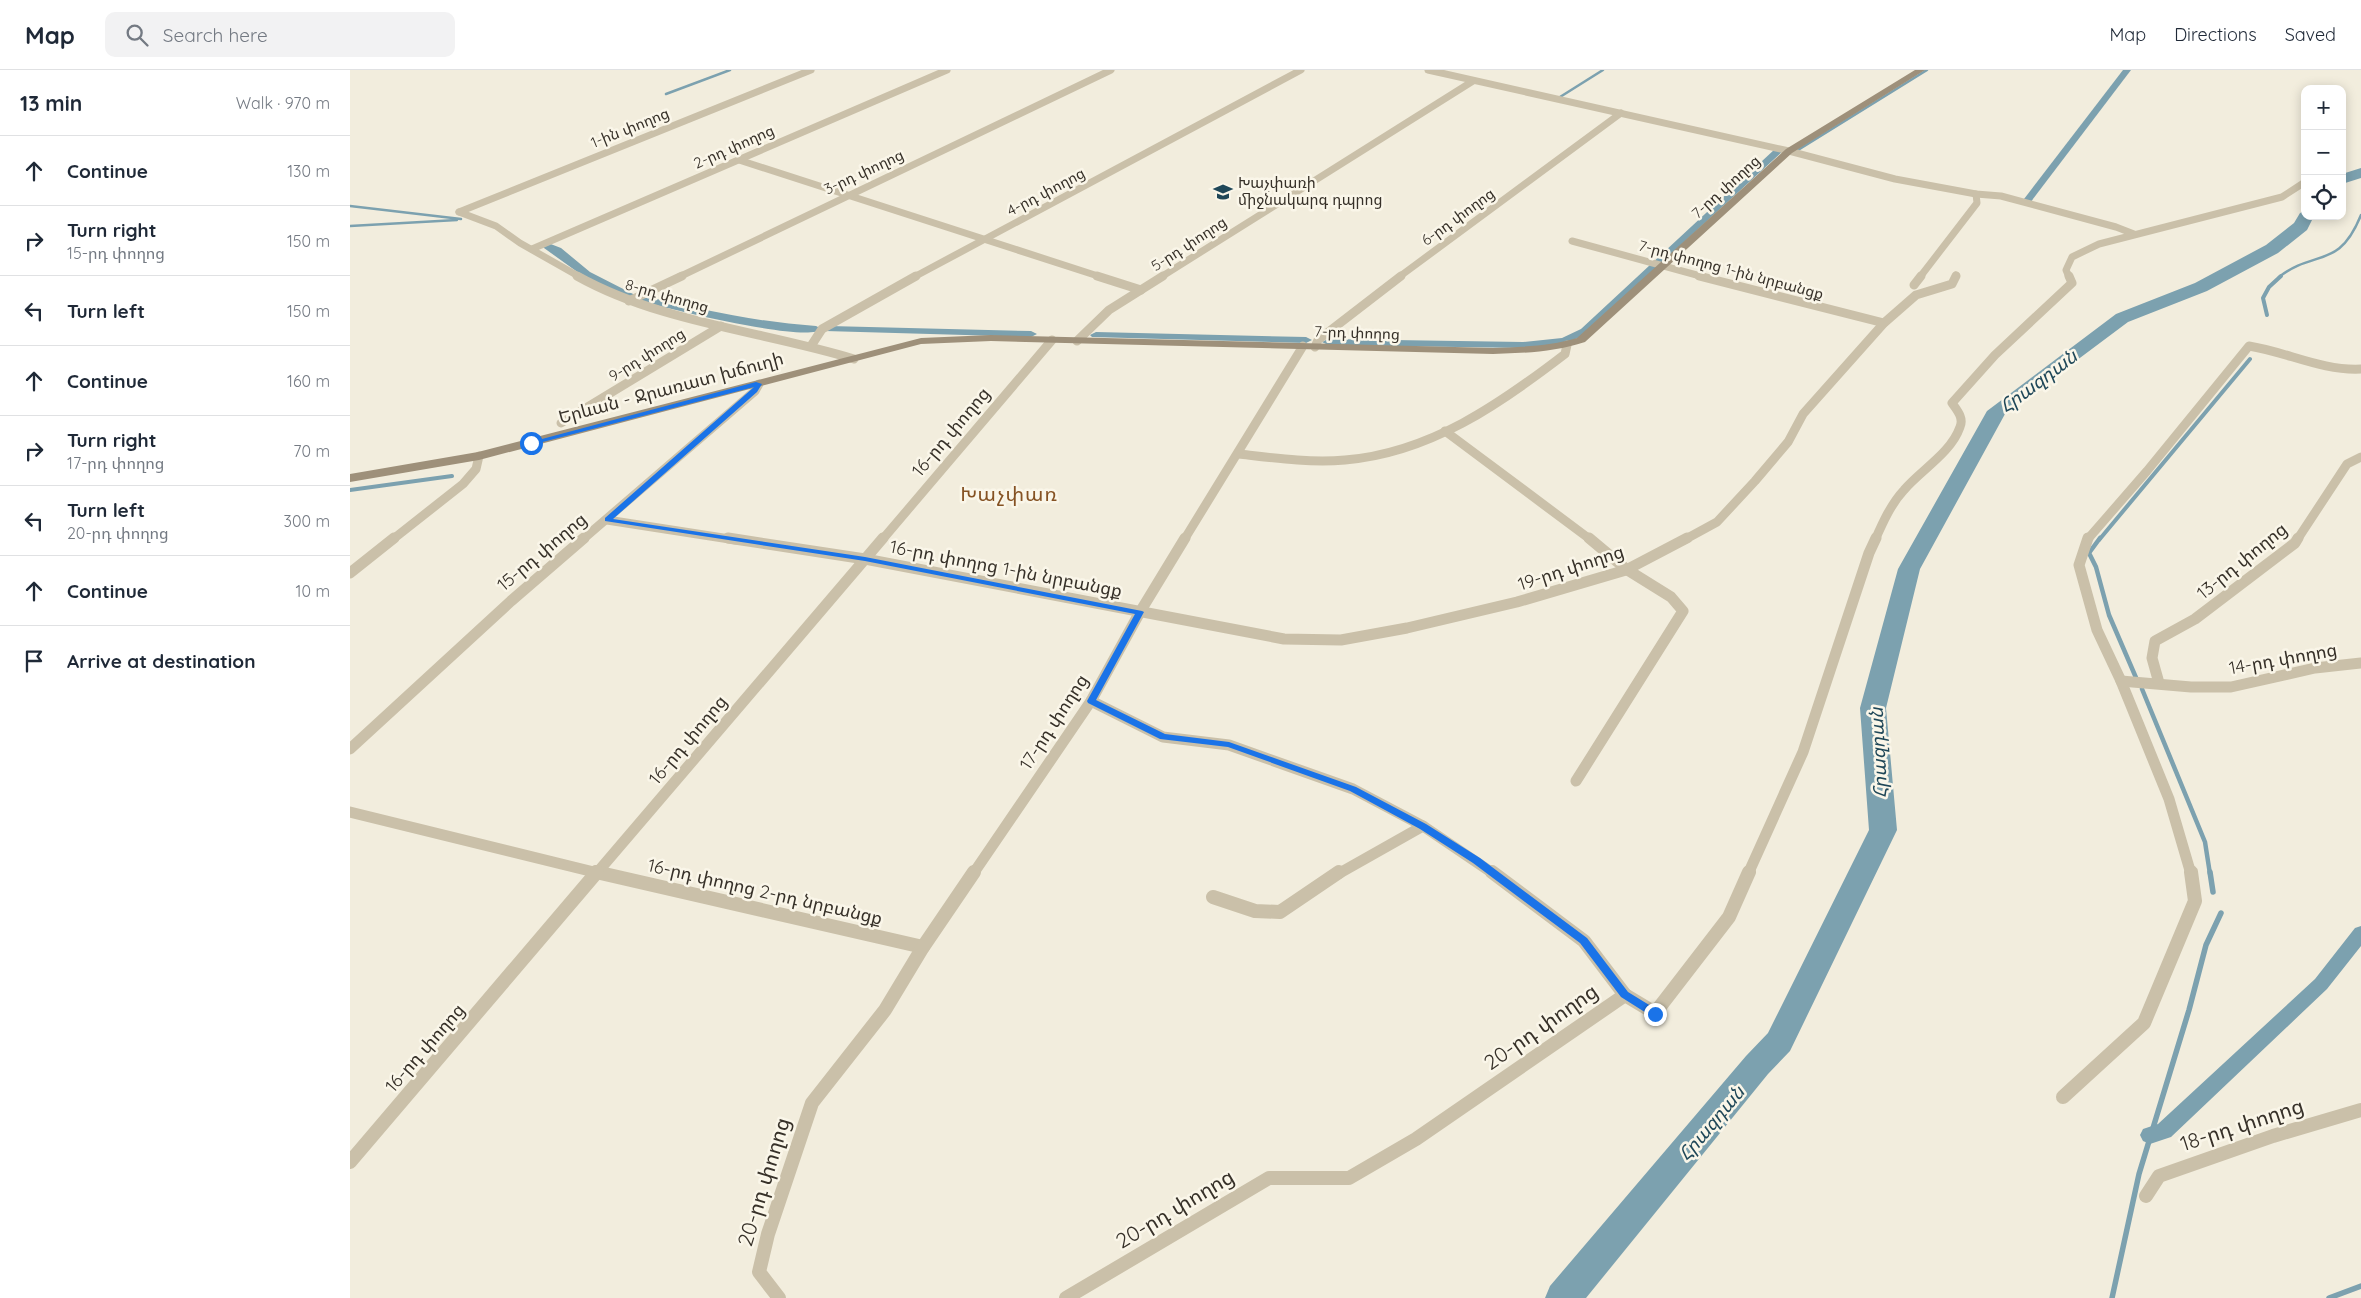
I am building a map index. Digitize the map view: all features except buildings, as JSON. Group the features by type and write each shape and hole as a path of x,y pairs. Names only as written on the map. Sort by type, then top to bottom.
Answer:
{"main road":[{"path":"1789,151 1921,70"},
{"name":"7-րդ փողոց","path":"854,359 930,340 991,338 1493,351 1546,350 1580,340 1789,151"},
{"name":"Երևան - Ջրառատ խճուղի","path":"350,478 479,456 854,359"}],"street":[{"name":"1-ին փողոց","path":"459,212 811,70"},
{"name":"2-րդ փողոց","path":"532,249 947,70"},
{"name":"3-րդ փողոց","path":"628,301 1112,70"},
{"name":"4-րդ փողոց","path":"811,346 822,329 897,286 1301,70"},
{"path":"1428,70 1789,151 1895,179 1976,194 2001,196 2116,226 2134,234"},
{"name":"5-րդ փողոց","path":"1077,341 1109,310 1473,81"},
{"name":"6-րդ փողոց","path":"1309,346 1356,309 1621,113"},
{"path":"739,160 1141,290"},
{"path":"1624,995 1655,1014 1729,917 1803,752 1872,547 1900,494 1946,446 1960,427 1960,417 1952,403 1995,355 2072,283 2066,270 2072,257 2099,244 2134,234 2282,197 2301,185"},
{"path":"1914,285 1977,203 1976,194"},
{"name":"8-րդ փողոց","path":"459,212 496,226 592,284 628,301 721,326 811,346 854,359"},
{"name":"7-րդ փողոց 1-ին նրբանցք","path":"1572,242 1884,323"},
{"name":"19-րդ փողոց","path":"1140,612 1284,640 1341,640 1407,628 1518,602 1626,570 1717,522 1788,442 1803,414 1884,323 1916,294 1952,284 1956,275"},
{"name":"9-րդ փողոց","path":"561,423 721,326"},
{"name":"16-րդ փողոց","path":"350,1162 599,873 1052,340"},
{"path":"1238,454 1280,458 1360,458 1418,444 1488,410 1565,354 1568,344"},
{"name":"17-րդ փողոց","path":"812,1103 885,1010 923,947 1091,701 1140,612 1238,454 1309,346"},
{"path":"2063,1097 2144,1023 2195,901 2192,877 2170,799 2121,681 2097,630 2079,565 2088,537 2148,471 2249,346 2262,347 2300,360 2351,371 2361,370"},
{"name":"15-րդ փողոց","path":"350,749 511,601 755,391 759,384"},
{"path":"1445,431 1501,471 1608,553 1626,570 1665,591 1678,603 1683,612 1576,781"},
{"path":"350,573 463,484 476,469 479,456"},
{"name":"13-րդ փողոց","path":"2159,683 2152,658 2154,641 2195,619 2295,543 2347,464 2361,457"},
{"name":"16-րդ փողոց 1-ին նրբանցք","path":"607,520 865,559 1140,612"},
{"name":"14-րդ փողոց","path":"2121,681 2191,687 2232,687 2315,668 2361,663"},
{"name":"20-րդ փողոց","path":"1066,1298 1269,1178 1349,1178 1416,1140 1624,995 1584,941 1477,861 1423,826 1353,789 1229,745 1163,737 1091,701"},
{"name":"16-րդ փողոց 2-րդ նրբանցք","path":"350,812 599,873 923,947"},
{"path":"1213,897 1258,912 1271,914 1280,912 1352,864 1423,826"},
{"name":"20-րդ փողոց","path":"779,1298 760,1272 768,1234 812,1103"},
{"name":"18-րդ փողոց","path":"2146,1196 2158,1176 2273,1136 2361,1110"}],"waterway":[{"path":"666,94 730,70"},
{"path":"1560,97 1603,70"},
{"path":"1798,150 1927,70"},
{"path":"2075,138 2127,70"},
{"path":"2027,201 2072,141"},
{"path":"1658,262 1778,151"},
{"name":"Հրազդան","path":"2346,178 2361,173"},
{"path":"350,206 461,219"},
{"path":"2279,277 2304,263 2335,251 2344,244 2353,232 2361,215"},
{"path":"350,226 457,220"},
{"name":"Հրազդան","path":"1563,1298 1757,1065 1779,1042 1883,830 1873,708 1909,569 1997,411 2122,318 2201,287 2272,249 2301,226 2304,220"},
{"path":"548,246 586,274 630,295"},
{"path":"1328,342 1523,345 1564,341 1585,331 1654,266"},
{"path":"2267,315 2263,298 2269,287 2281,276"},
{"path":"640,298 749,323 816,329"},
{"path":"829,329 1031,334"},
{"path":"1096,335 1306,340"},
{"path":"2099,540 2250,359"},
{"path":"350,490 452,476"},
{"path":"2100,538 2089,553 2096,567 2109,615 2137,680"},
{"path":"2142,689 2205,842 2210,874"},
{"path":"2210,872 2213,892"},
{"path":"2112,1298 2139,1174 2189,1010 2206,945 2221,913"},
{"path":"2150,1135 2164,1131 2321,984 2361,933"},
{"path":"2329,1298 2361,1286"}],"place":[{"name":"Խաչփառի միջնակարգ դպրոց","path":"1223,192"}],"district":[{"name":"Խաչփառ","path":"1009,494"}],"route":[{"path":"531,443 759,384 755,391 607,520 865,559 1140,612 1091,701 1163,737 1229,745 1353,789 1423,826 1477,861 1584,941 1624,995 1655,1014"}]}
